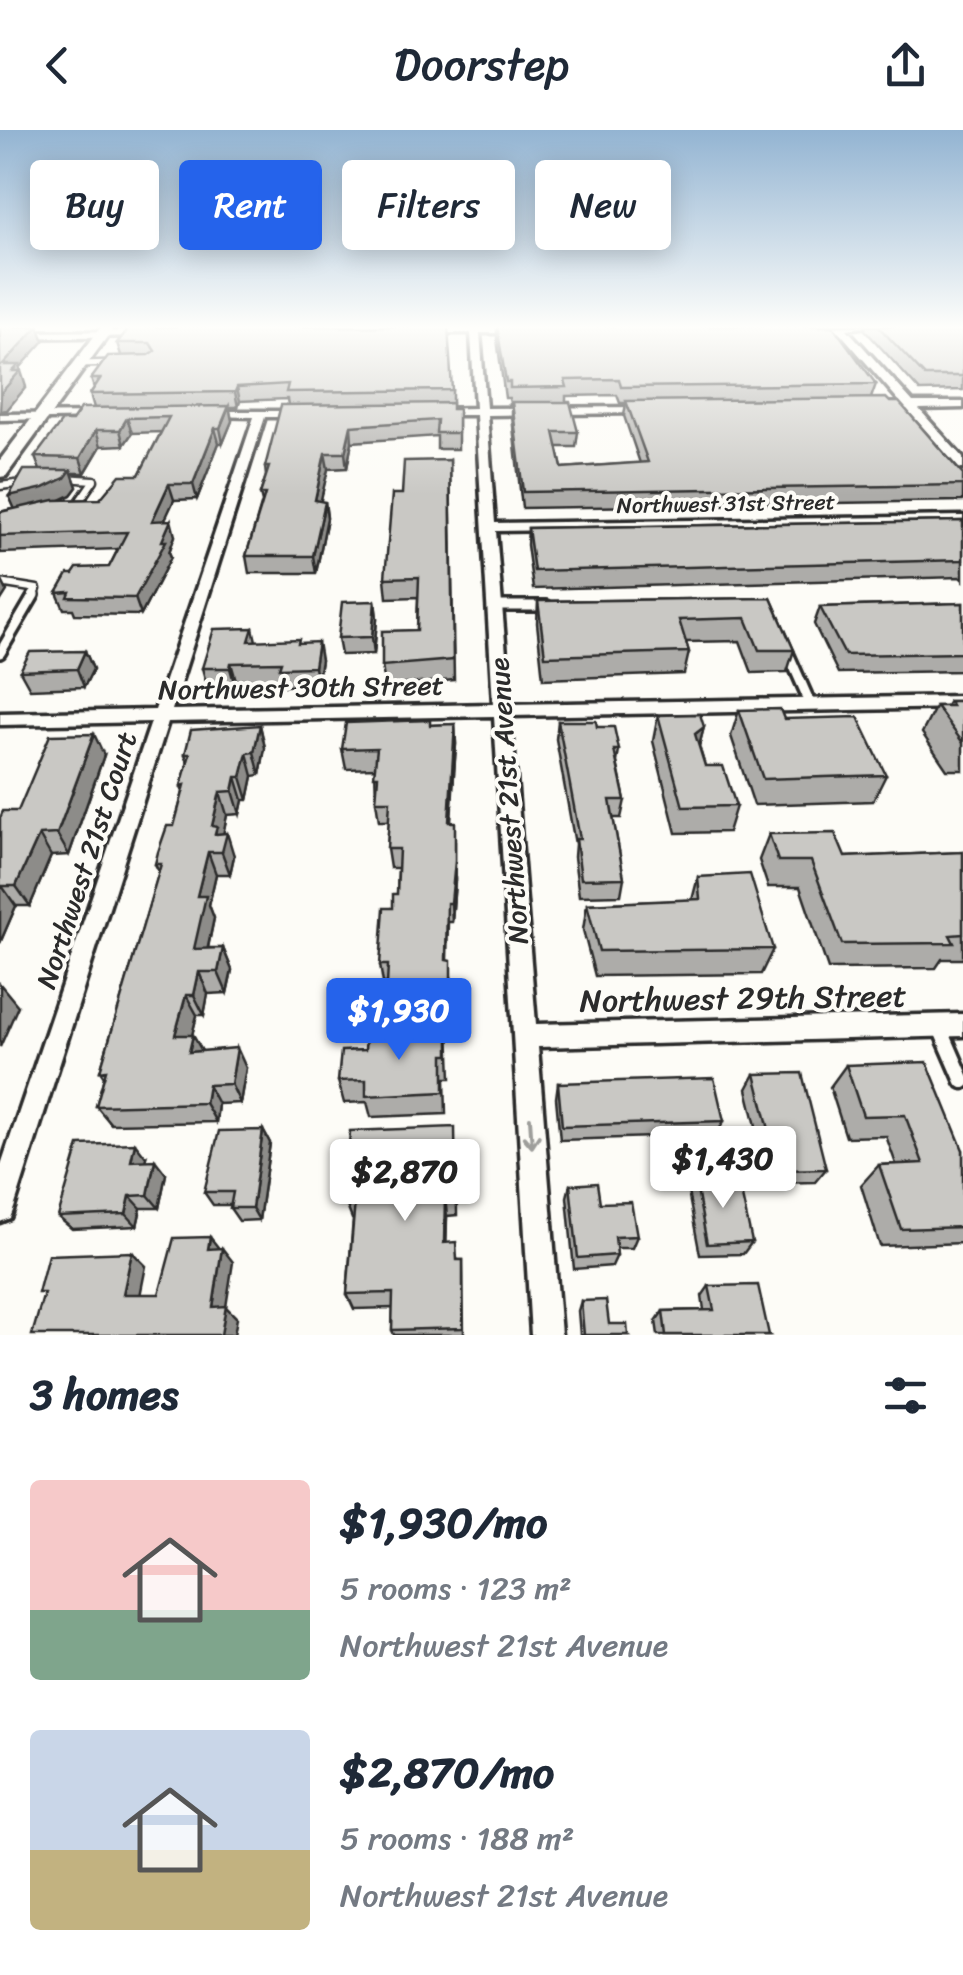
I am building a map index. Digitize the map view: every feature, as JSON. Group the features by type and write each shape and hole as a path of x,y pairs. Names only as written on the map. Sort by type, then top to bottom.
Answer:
{"main road":[{"path":"0,472 67,382"}],"street":[{"name":"Northwest 21st Avenue","path":"480,382 546,1335"},
{"path":"889,382 963,465"},
{"path":"871,406 963,405"},
{"path":"426,412 592,414 652,410"},
{"path":"201,414 316,414"},
{"name":"Northwest 21st Court","path":"0,1208 261,414"},
{"path":"0,416 122,415"},
{"name":"Northwest 31st Street","path":"489,527 963,520"},
{"name":"Northwest 30th Street","path":"0,720 963,702"},
{"name":"Northwest 29th Street","path":"524,1036 951,1025"}],"lane":[{"path":"0,486 34,478"},
{"path":"52,478 94,480 85,498 71,508"},
{"path":"0,583 37,589 0,654"},
{"path":"495,606 551,606"},
{"path":"785,647 811,705"},
{"path":"951,1025 963,1080"}],"building":[{"path":"98,382 452,382 452,390 286,392 288,384 237,387 235,392 90,394"},
{"path":"510,382 566,382 567,387 510,388"},
{"path":"620,382 876,384 621,387"},
{"path":"886,398 899,402 963,475 963,485 523,492 512,402 570,402 578,432 554,432 562,468 648,462 626,401"},
{"path":"452,403 452,409 458,409 458,433 436,433 437,420 351,426 345,453 325,453 315,500 325,502 313,556 246,556 265,494 260,494 281,405"},
{"path":"229,406 220,428 215,428 193,484 169,484 152,521 171,520 162,541 166,541 135,598 68,597 70,592 57,593 68,574 77,568 109,567 127,532 0,536 0,512 54,500 100,499 120,475 139,475 169,417 127,418 120,430 96,430 80,458 35,457 62,421 72,421 81,408"},
{"path":"450,460 453,660 382,666 382,631 417,630 419,577 385,578 392,494 402,494 404,461"},
{"path":"24,470 71,470 65,478 44,488 9,496"},
{"path":"963,521 963,560 534,571 528,528"},
{"path":"771,598 794,650 759,650 746,618 679,620 689,652 545,656 538,601"},
{"path":"375,601 372,637 338,638 342,602"},
{"path":"963,603 963,653 845,655 820,607"},
{"path":"253,628 249,641 318,642 314,667 279,668 281,662 202,668 214,629"},
{"path":"85,651 77,669 20,671 30,652"},
{"path":"949,701 963,701 963,743 936,706 952,706"},
{"path":"780,709 784,719 858,717 886,775 763,779 739,710"},
{"path":"700,714 704,727 695,734 705,766 723,766 736,806 683,807 658,715"},
{"path":"430,720 430,725 455,724 449,822 455,822 455,861 451,903 447,903 446,960 451,961 451,1002 386,1004 388,965 380,965 384,908 393,908 393,894 397,894 399,849 387,849 390,801 376,801 377,748 342,749 346,723"},
{"path":"558,721 596,721 597,727 614,727 619,750 614,750 625,800 610,800 624,878 581,879 576,839 580,839"},
{"path":"260,725 254,752 247,753 233,791 220,792 212,826 217,827 215,834 227,833 222,852 208,852 197,896 206,896 194,949 223,948 218,972 199,972 194,995 186,995 175,1035 193,1035 189,1052 237,1048 231,1084 208,1085 205,1103 96,1106 106,1070 100,1071 161,864 155,864 158,852 167,826 174,826 185,785 181,786 190,754 185,754 191,730"},
{"path":"94,734 57,834 39,835 16,886 2,886 0,891 3,811 18,811 50,735"},
{"path":"835,833 845,857 963,852 963,934 950,935 954,943 842,944 811,861 778,861 769,834"},
{"path":"750,874 773,949 599,951 587,904 700,899 698,877"},
{"path":"449,1029 444,1092 366,1096 366,1080 338,1081 341,1051 365,1050 366,1033"},
{"path":"927,1062 963,1150 963,1227 901,1229 879,1165 923,1163 905,1115 863,1116 846,1065"},
{"path":"802,1073 826,1169 783,1170 755,1074"},
{"path":"714,1078 724,1121 562,1126 558,1083"},
{"path":"455,1127 456,1197 445,1197 444,1243 456,1242 457,1260 463,1260 463,1328 392,1330 393,1293 347,1294 355,1201 345,1201 350,1131"},
{"path":"263,1130 252,1208 230,1208 233,1192 204,1192 219,1131"},
{"path":"135,1143 131,1161 155,1160 148,1195 130,1196 126,1214 58,1217 79,1145"},
{"path":"738,1178 752,1242 707,1244 695,1179"},
{"path":"597,1183 600,1203 631,1202 637,1236 615,1237 617,1255 578,1258 570,1185"},
{"path":"210,1237 208,1249 222,1248 213,1307 226,1306 221,1335 32,1335 44,1293 38,1293 48,1255 132,1252 123,1294 159,1294 174,1238"},
{"path":"758,1285 769,1335 666,1335 663,1311 714,1310 709,1286"},
{"path":"606,1300 609,1324 627,1324 628,1335 584,1335 581,1301"}]}
